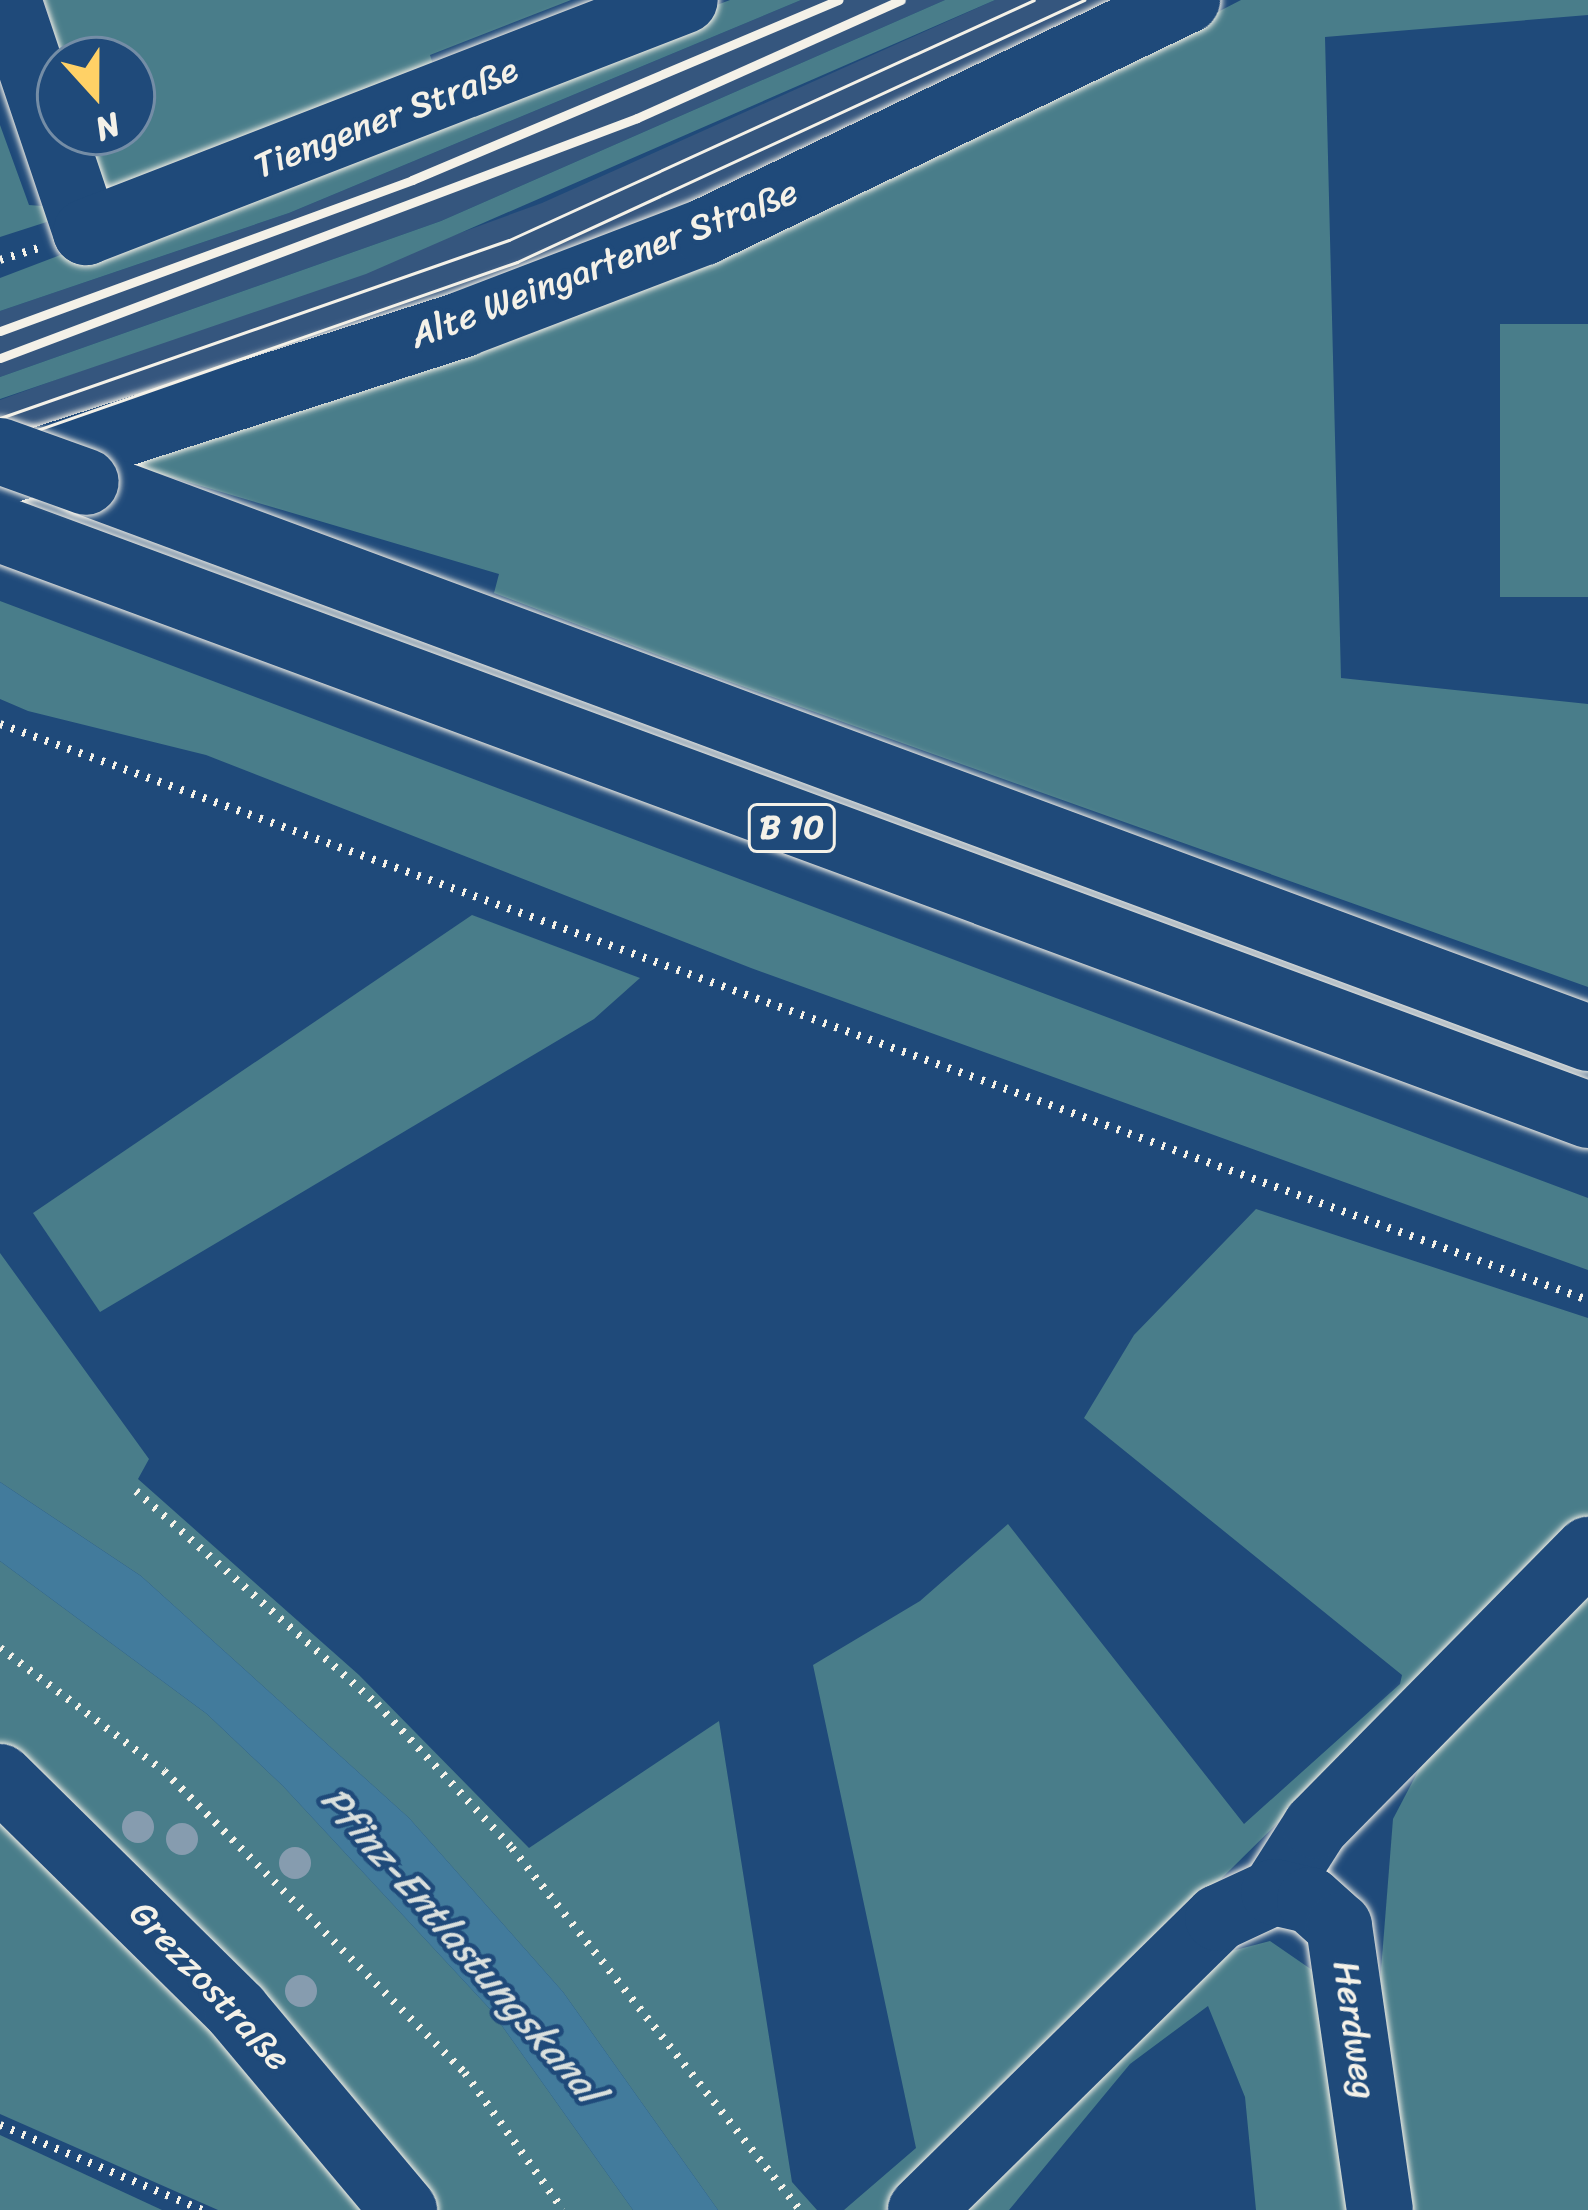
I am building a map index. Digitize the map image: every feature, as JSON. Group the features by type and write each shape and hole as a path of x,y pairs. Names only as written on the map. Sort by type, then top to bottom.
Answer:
{"main road":[{"name":"Tiengener Straße","path":"8,0 86,232 685,0"},
{"name":"Alte Weingartener Straße","path":"0,473 463,324 704,232 1187,0"},
{"name":"B 10","path":"0,451 1588,1038"},
{"name":"B 10","path":"0,530 1588,1115"},
{"path":"921,2210 1219,1918 1274,1892 1316,1826 1588,1550"},
{"name":"Grezzostraße","path":"0,1778 237,2011 404,2210"},
{"name":"Herdweg","path":"1274,1892 1310,1900 1340,1926 1380,2210"}],"path":[{"path":"0,724 1588,1300"},
{"path":"136,1491 377,1704 512,1848 800,2210"},
{"path":"0,1648 164,1771 464,2073 562,2210"},
{"path":"0,2125 202,2210"}],"shaded area":[{"path":"801,0 945,0 441,221 0,377 0,311 289,213"},
{"path":"995,0 1135,0 739,192 0,461 0,400 542,203"}],"green space":[{"path":"44,0 571,0 430,55 437,77 110,203 95,156 156,156 156,36 55,36"},
{"path":"730,0 801,0 289,213 0,311 0,278"},
{"path":"945,0 995,0 366,274 0,399 0,377 441,221"},
{"path":"1241,0 1588,0 1588,15 1325,37 1341,678 1588,704 1588,987 708,674 494,593 499,574 130,465 1117,64"},
{"path":"0,125 29,205 55,207 59,218 0,237"},
{"path":"1500,324 1588,324 1588,597 1500,597"},
{"path":"0,601 1588,1198 1588,1270 751,968 206,755 28,711 0,699"},
{"path":"472,915 640,978 594,1019 100,1312 33,1213"},
{"path":"1256,1209 1588,1318 1588,1516 886,2210 844,2210 916,2148 813,1665 920,1601 1008,1524 1244,1824 1400,1684 1402,1675 1084,1418 1134,1335"},
{"path":"0,1253 149,1459 138,1479 359,1675 529,1848 719,1721 792,2182 817,2210 718,2210 563,1992 409,1818 141,1576 0,1482"},
{"path":"0,1561 207,1714 283,1786 490,2009 633,2210 432,2210 0,1751"},
{"path":"1588,1580 1588,2210 1403,2210 1377,2021 1393,1819 1426,1756"},
{"path":"0,1808 383,2210 218,2210 0,2114"},
{"path":"1270,1941 1315,1972 1362,2210 1256,2210 1245,2097 1208,2006 1130,2064 1009,2210 964,2210 1220,1954"},
{"path":"0,2135 162,2210 0,2210"}],"water":[{"name":"Pfinz-Entlastungskanal","path":"0,1482 141,1576 409,1818 563,1992 718,2210 633,2210 490,2009 283,1786 207,1714 0,1561"}],"tram line":[{"path":"0,418 509,240 1034,0"},
{"path":"0,443 517,262 1084,0"}],"railway":[{"path":"0,331 412,180 839,0"},
{"path":"0,358 637,118 901,0"}]}
